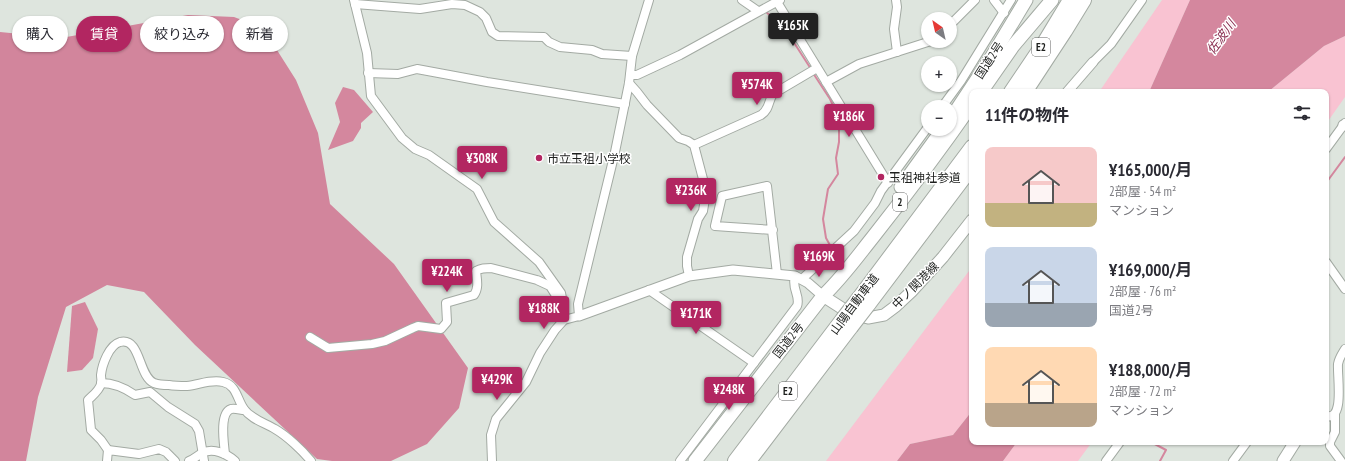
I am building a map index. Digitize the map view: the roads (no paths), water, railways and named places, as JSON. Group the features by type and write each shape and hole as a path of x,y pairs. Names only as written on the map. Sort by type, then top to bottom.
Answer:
{"highway":[{"name":"国道2号","path":"970,89 1026,0"},
{"name":"国道2号","path":"982,89 1013,46 1052,0"},
{"path":"1044,43 1066,0"},
{"name":"E2","path":"1013,89 1044,43 1070,0"},
{"name":"E2","path":"1027,89 1084,0"},
{"name":"国道2号","path":"957,109 969,91"},
{"name":"国道2号","path":"695,461 823,296 834,285 885,222 969,108"},
{"name":"国道2号","path":"823,296 829,282 938,136"},
{"name":"山陽自動車道","path":"749,461 969,151"},
{"name":"山陽自動車道","path":"863,301 969,170"},
{"name":"山陽自動車道","path":"735,461 847,323"}],"main road":[{"name":"中ノ関港線","path":"823,296 852,314 868,318 884,315 911,292 943,257 969,224"},
{"path":"1284,461 1293,445"}],"street":[{"path":"579,316 578,304 615,152 625,104 632,56 649,0"},
{"path":"742,0 758,11"},
{"path":"896,0 897,7 894,29 897,52"},
{"path":"957,18 975,0"},
{"path":"994,0 1004,13"},
{"path":"947,100 961,82 1012,0"},
{"path":"1071,89 1111,44 1142,0"},
{"path":"629,79 680,55 758,11 779,1 817,68 888,183"},
{"path":"564,320 559,311 562,298 561,293 539,262 494,222 477,189 429,155 415,149 402,138 371,96 367,53 354,2 420,9 452,4 465,5 480,12 486,18 492,32 498,36 544,37 549,42 560,47 592,50 602,54 632,56"},
{"path":"826,82 859,64 921,44"},
{"path":"694,145 766,112 771,97 774,94 817,68"},
{"path":"368,73 398,74 417,69 625,104"},
{"path":"629,79 647,105 679,138 694,145 703,179 704,199 703,211 698,219 687,257 689,276"},
{"path":"1329,145 1344,125"},
{"path":"680,461 797,306 798,299 793,284 854,231 922,136"},
{"path":"773,230 715,226 722,196 767,186 773,230 777,274"},
{"path":"1329,266 1345,289"},
{"path":"310,337 328,348 372,344 386,341 418,326 441,329 447,322 446,303 474,296 478,286 476,272 479,269 484,268 491,268 528,277 544,283 550,286 561,303"},
{"path":"492,461 491,435 496,419 526,382 540,353 555,330 564,320 579,316 689,276 733,270 777,274 799,278 823,296"},
{"path":"649,290 754,363"},
{"path":"107,461 108,450 91,430 88,400 97,392 101,383 101,375 108,352 112,347 120,342 128,343 134,348 145,374 150,381 154,383 161,385 188,386 215,381 225,382 232,386 244,410 255,419 276,430 300,449 311,461"},
{"path":"1329,417 1335,415 1341,410 1343,403 1338,364 1345,349"},
{"path":"101,383 116,385 135,395 150,392 168,407 195,424 204,457"},
{"path":"225,454 223,431 226,413 232,409 244,410"},
{"path":"1335,415 1335,432 1330,442 1330,446 1341,461"},
{"path":"1106,461 1118,445"},
{"path":"1233,461 1245,445"},
{"path":"108,450 139,454 159,449 166,452 176,461"},
{"path":"189,461 204,457 209,451 225,454 235,461"}],"water":[{"name":"佐波川","path":"1190,0 1345,0 1345,36 1324,46 1272,89 1150,89"},
{"path":"343,87 354,90 373,112 361,123 361,128 353,141 328,150 340,122 335,103"},
{"path":"85,302 98,329 93,358 82,370 67,372 72,306"},
{"path":"969,415 969,445 1015,445 1003,461 897,461 910,444 953,435"}],"waterway":[{"path":"766,12 776,20"},
{"path":"780,23 790,34"},
{"path":"791,38 811,69"},
{"path":"813,73 830,99 837,114 839,124 839,142 836,158 838,174 828,189 823,219 826,238 831,247"},
{"path":"1329,179 1345,157"},
{"path":"1157,445 1166,450 1160,461"}],"place":[{"name":"市立玉祖小学校","path":"539,158"},
{"name":"玉祖神社参道","path":"881,177"}]}
